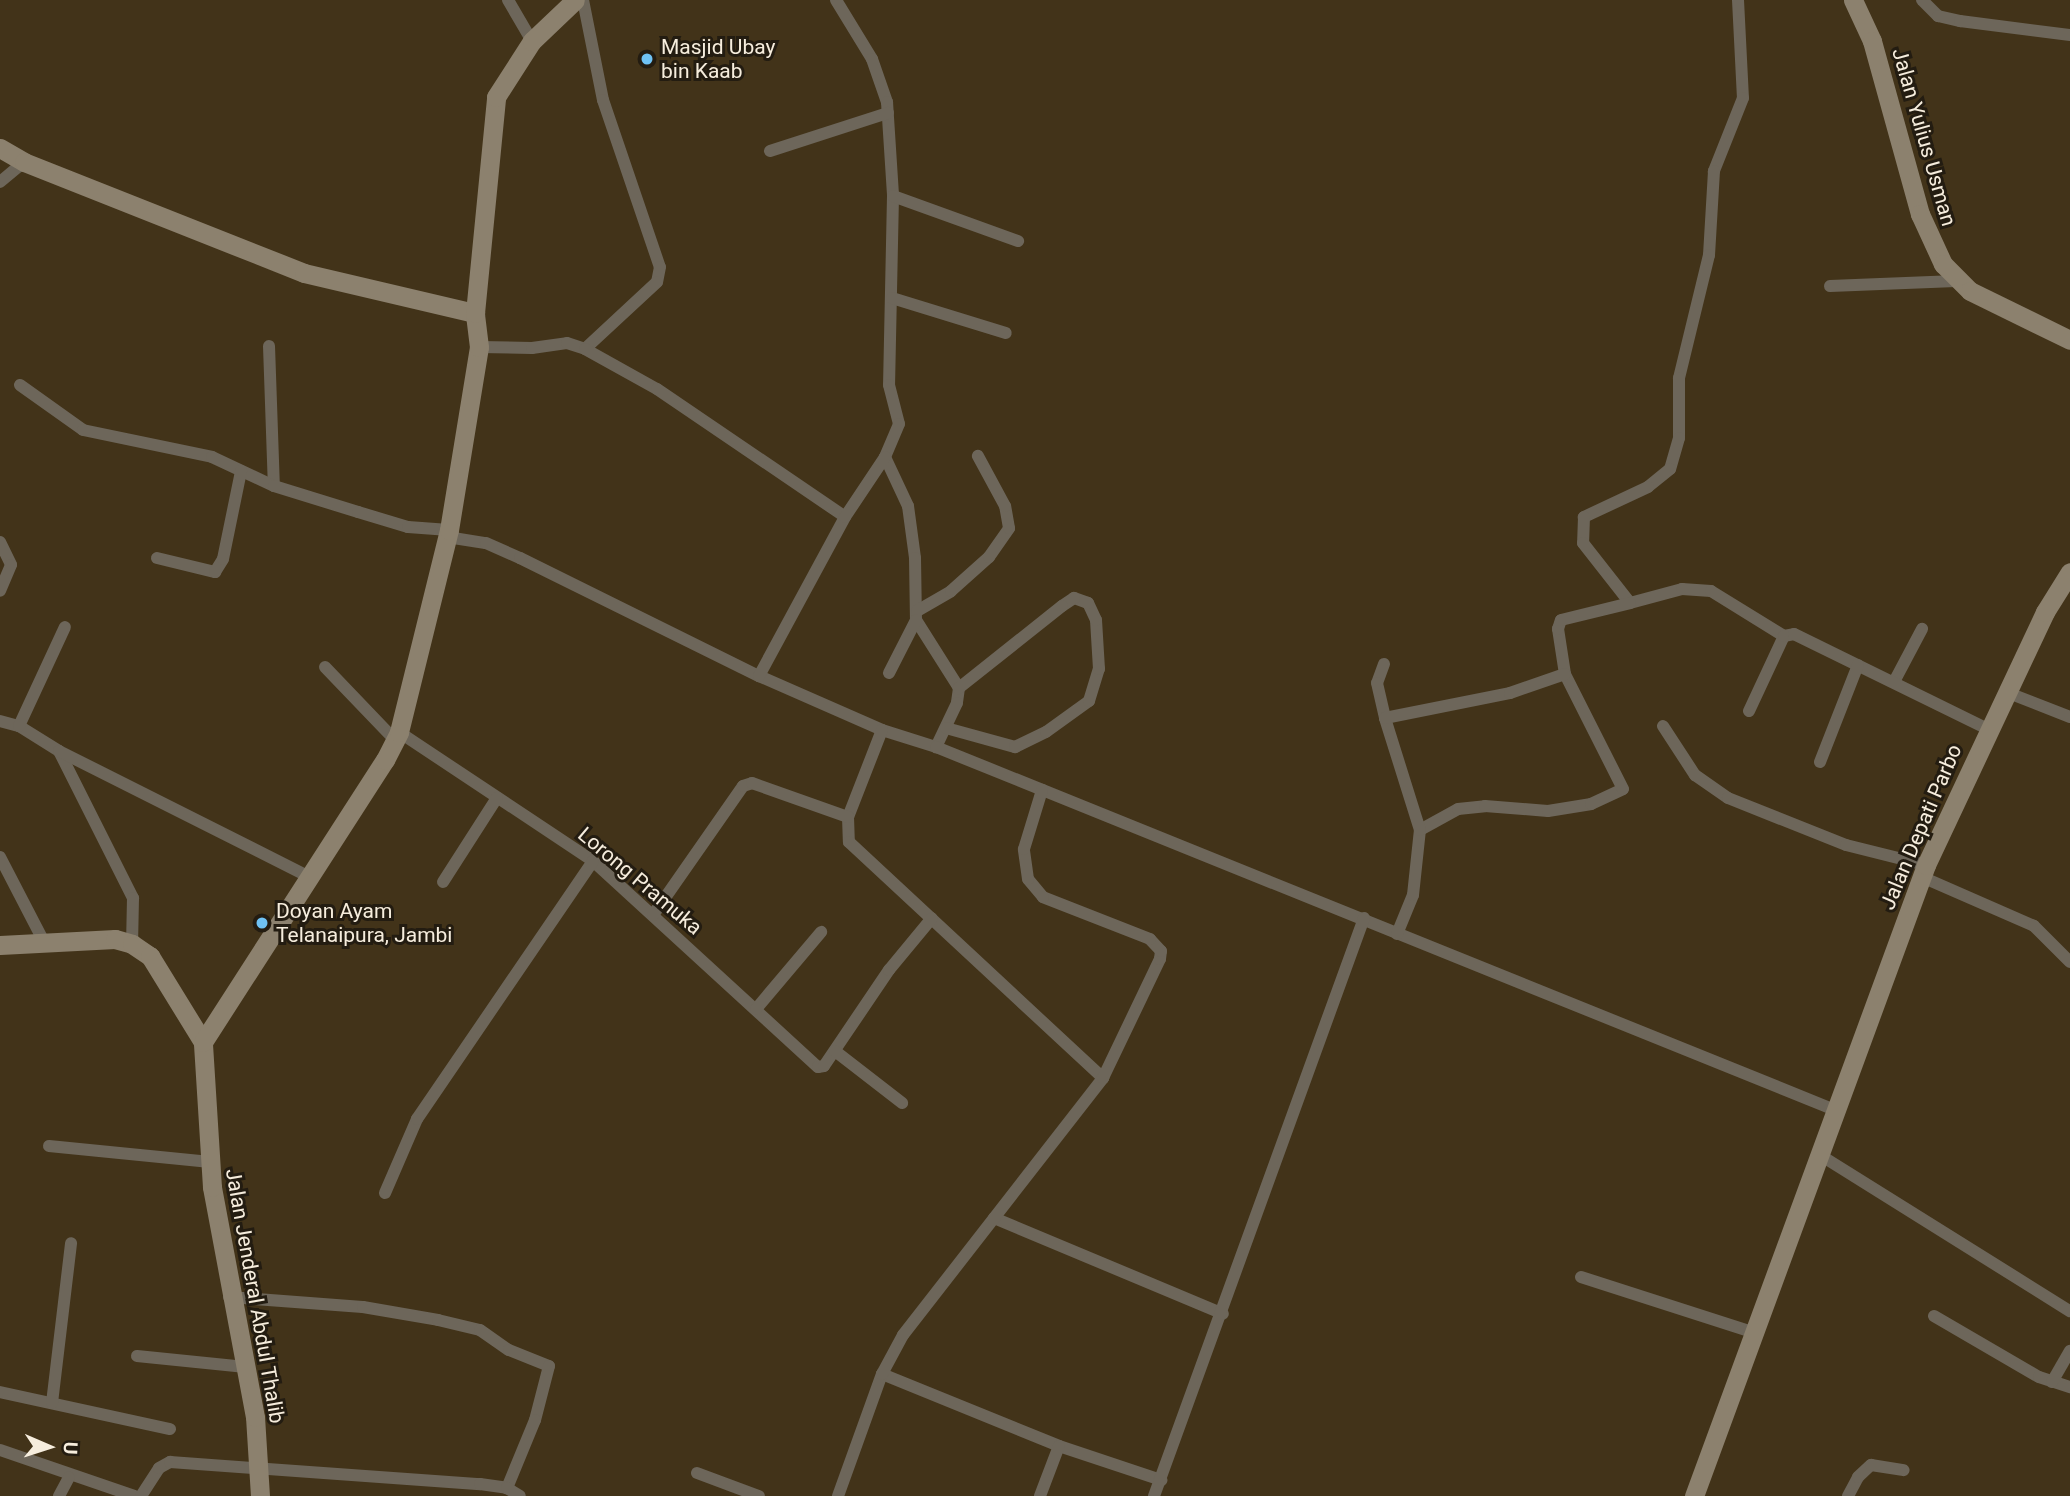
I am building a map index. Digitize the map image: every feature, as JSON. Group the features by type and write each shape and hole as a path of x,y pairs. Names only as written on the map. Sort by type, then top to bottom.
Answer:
{"street":[{"path":"508,0 532,41"},
{"path":"0,945 115,939 132,944 150,956 203,1042 397,736 448,533 479,347 475,313 496,97 532,41 575,0"},
{"path":"583,0 607,111 660,267 657,282 585,349"},
{"path":"759,676 845,517 885,457 899,429 889,385 893,196 888,114 873,60 836,0"},
{"path":"1630,603 1583,543 1581,524 1594,510 1648,487 1670,469 1676,448 1679,378 1709,255 1714,171 1743,97 1738,0"},
{"name":"Jalan Yulius Usman","path":"1853,0 1872,41 1920,214 1956,281"},
{"path":"1922,0 1938,16 2070,35"},
{"path":"770,151 888,114"},
{"path":"0,148 24,162 304,273 475,313"},
{"path":"0,182 24,162"},
{"path":"893,196 1018,241"},
{"path":"1830,286 1956,281 2070,340"},
{"path":"892,298 1006,333"},
{"path":"479,347 532,348 567,343 585,349 657,389 845,517"},
{"path":"269,346 274,486"},
{"path":"20,385 83,430 212,457 274,486 408,527 448,533 486,543 759,676 883,730 936,747 1835,1110"},
{"path":"889,673 916,615 951,591 989,557 1009,528 1005,506 978,456"},
{"path":"885,457 908,506 916,615 958,688"},
{"path":"157,558 215,572 223,559 241,471"},
{"path":"0,542 11,565 0,591"},
{"name":"Jalan Depati Parbo","path":"1694,1496 1924,871 2006,692 2070,572"},
{"path":"1420,830 1458,809 1485,806 1548,811 1591,804 1623,789 1565,674 1558,629 1561,620 1682,589 1711,591 1784,636 1805,638 1895,680 1988,729"},
{"path":"936,747 946,728 958,688 1074,598 1088,603 1097,620 1099,669 1089,701 1046,732 1015,747 946,728"},
{"path":"19,726 65,627"},
{"path":"1895,680 1922,629"},
{"path":"1749,711 1784,636"},
{"path":"1384,664 1377,692 1420,830 1413,895 1397,933"},
{"path":"1820,762 1858,665"},
{"name":"Lorong Pramuka","path":"325,667 397,736 593,861 815,1066 824,1066 835,1051"},
{"path":"1385,718 1510,692 1565,674"},
{"path":"2006,692 2070,717"},
{"path":"0,721 19,726 59,751 309,877"},
{"path":"1663,726 1695,775 1728,798 1846,845 1924,871 2034,926 2070,962"},
{"path":"883,730 848,817 846,831 857,852 932,918 1103,1078"},
{"path":"59,751 133,898 132,944"},
{"path":"653,915 743,786 752,783 848,817"},
{"path":"838,1496 882,1374 903,1335 1030,1167 1103,1078 1161,951 1150,939 1044,897 1028,878 1024,849 1042,790"},
{"path":"443,882 497,798"},
{"path":"0,856 44,942"},
{"path":"385,1193 417,1119 593,861"},
{"path":"902,1103 835,1051 889,970 932,918"},
{"path":"1154,1496 1223,1314 1364,918"},
{"path":"756,1009 821,932"},
{"name":"Jalan Jenderal Abdul Thalib","path":"203,1042 210,1162 229,1297 245,1367 260,1496"},
{"path":"49,1146 210,1162"},
{"path":"1820,1155 2070,1311"},
{"path":"994,1218 1223,1314"},
{"path":"52,1403 71,1244"},
{"path":"1581,1276 1755,1333"},
{"path":"229,1297 363,1307 438,1320 480,1330 509,1350 549,1366 535,1420 507,1488"},
{"path":"1934,1316 2052,1382 2070,1387"},
{"path":"2052,1382 2070,1351"},
{"path":"137,1356 245,1367"},
{"path":"882,1374 1059,1446 1161,1480"},
{"path":"0,1392 170,1429"},
{"path":"1040,1496 1059,1446"},
{"path":"0,1450 69,1477 134,1496"},
{"path":"141,1496 159,1468 170,1462 259,1471 507,1488 520,1496"},
{"path":"1848,1496 1858,1476 1871,1465 1904,1470"},
{"path":"697,1473 759,1496"},
{"path":"59,1496 69,1477"}],"place":[{"name":"Masjid Ubay bin Kaab","path":"647,59"},
{"name":"Doyan Ayam Telanaipura, Jambi","path":"262,923"}]}
